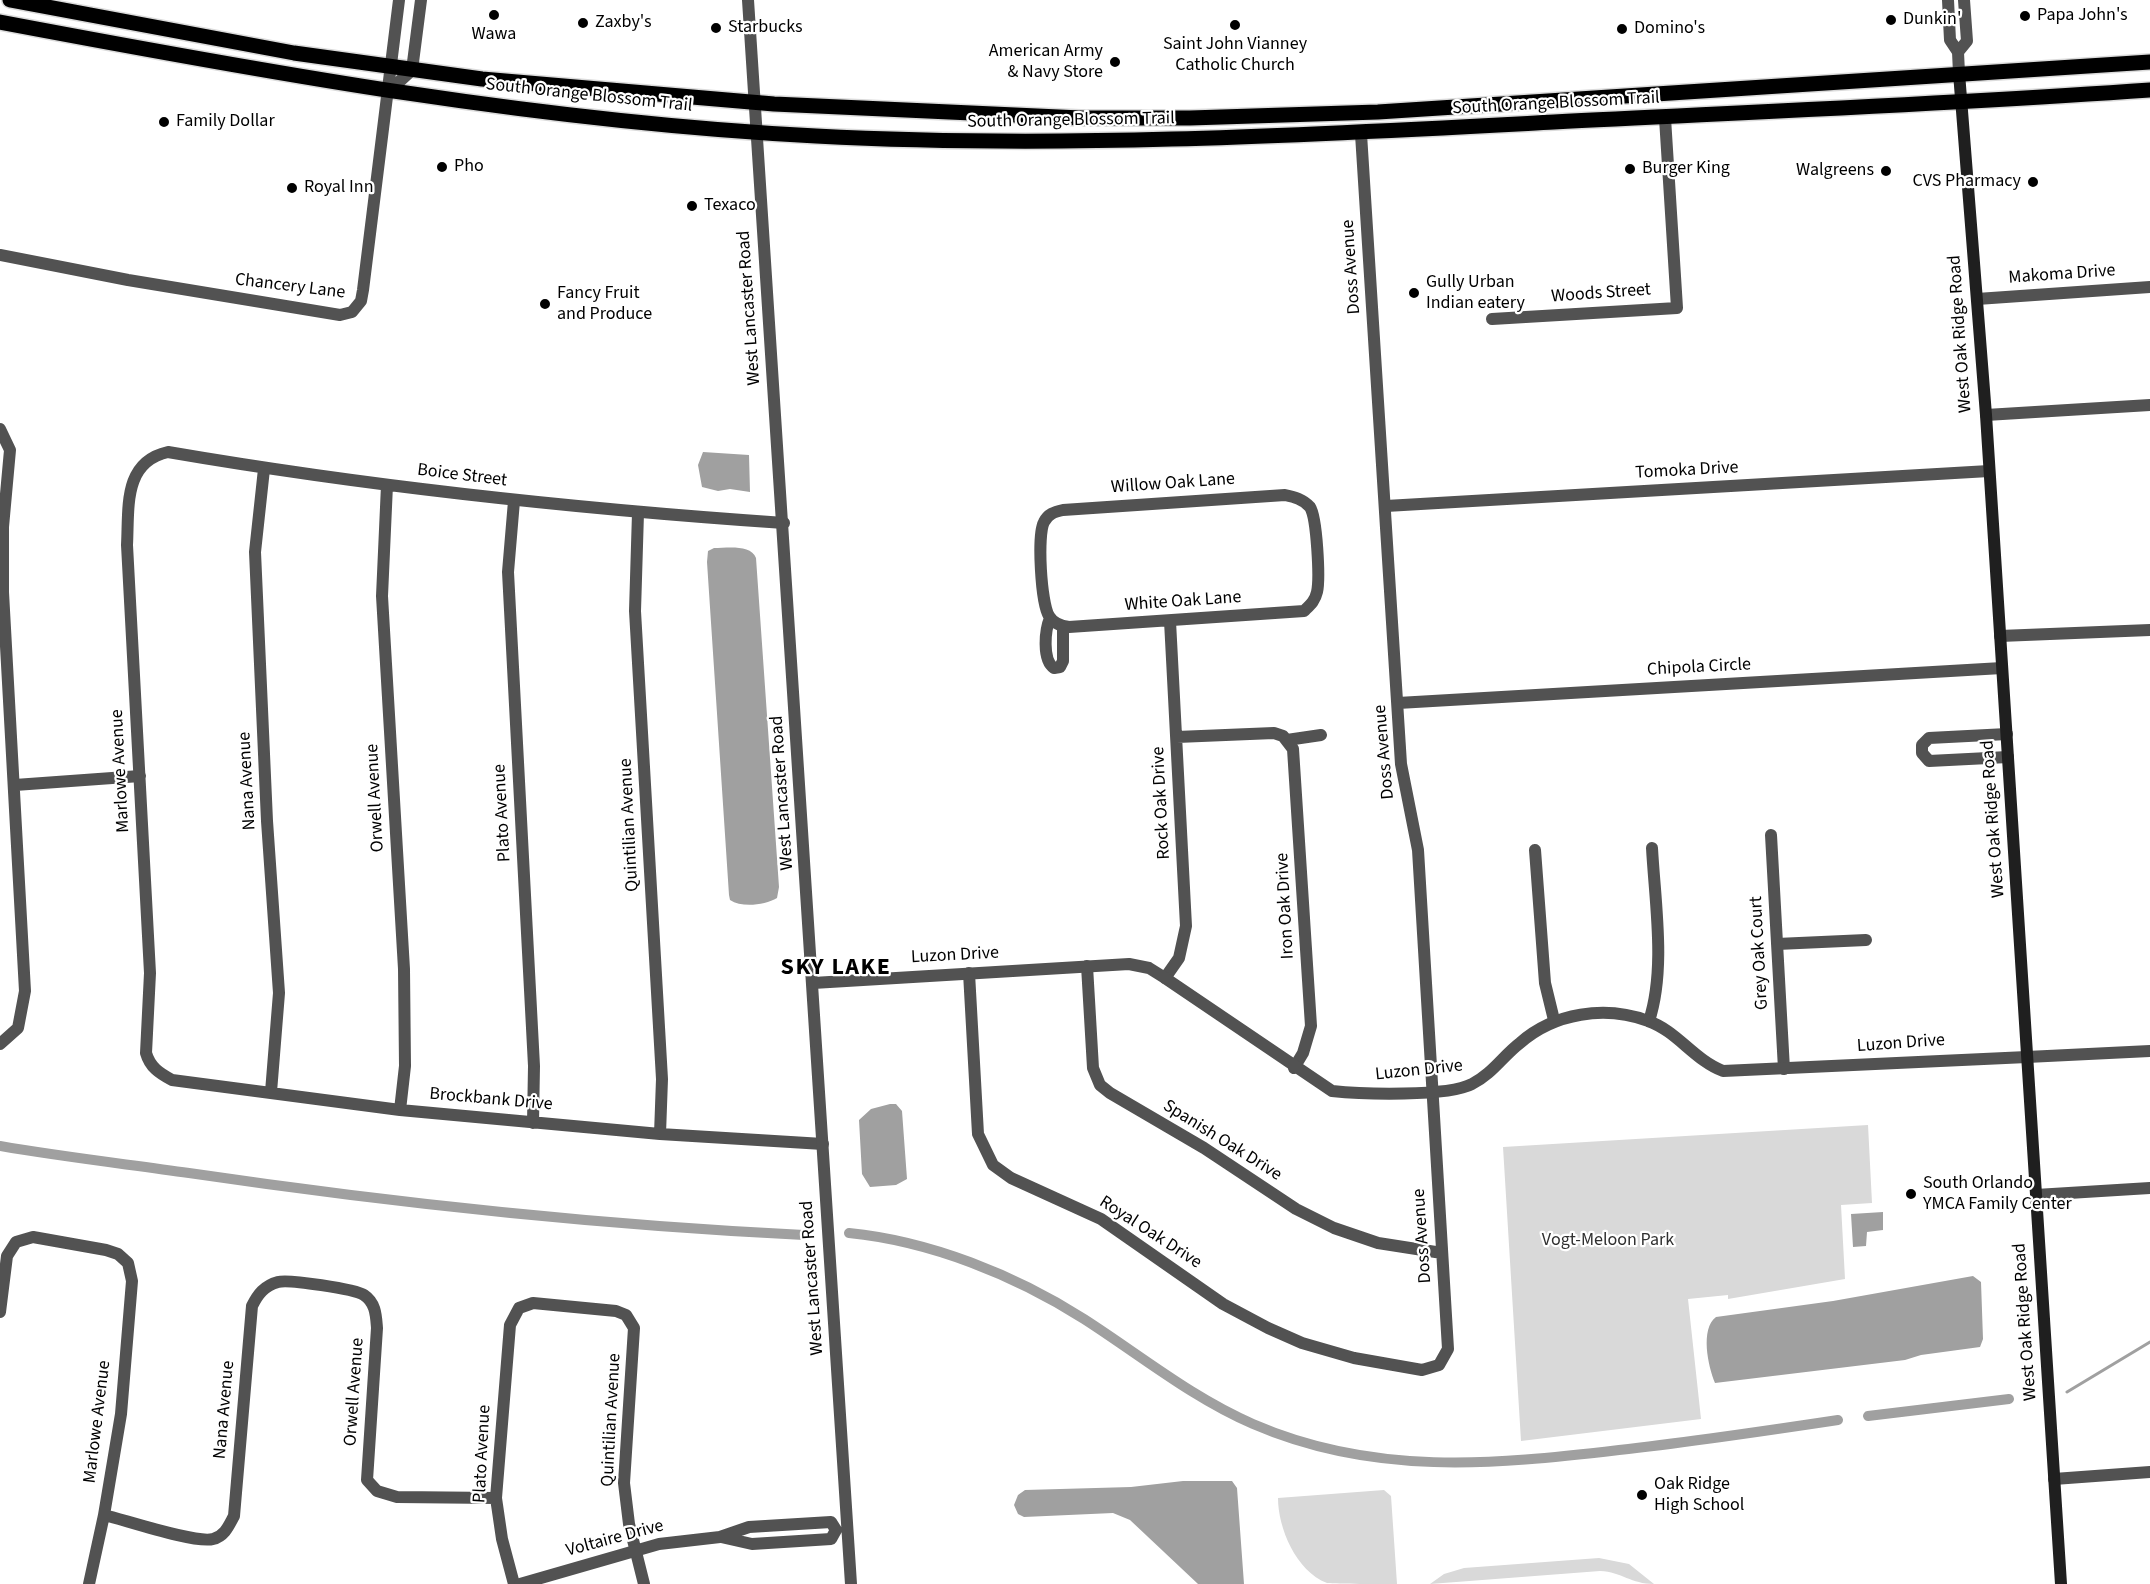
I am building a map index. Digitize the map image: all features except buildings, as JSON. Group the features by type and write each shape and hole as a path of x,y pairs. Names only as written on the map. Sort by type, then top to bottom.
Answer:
{"main road":[{"name":"South Orange Blossom Trail","path":"10,0 238,43 390,68 754,103 1025,117 1190,118 1378,112 2150,62"},
{"name":"South Orange Blossom Trail","path":"0,22 199,60 388,91 572,116 755,132 944,142 1362,134 1961,103 2150,90"},
{"name":"West Oak Ridge Road","path":"1959,73 2001,636 2061,1584"},
{"path":"1362,134 1366,123 1378,112"},
{"path":"1166,139 1185,128 1190,118"}],"street":[{"name":"Chancery Lane","path":"0,255 163,286 347,315 357,308 363,290 399,0"},
{"path":"388,91 412,70 421,0"},
{"name":"West Lancaster Road","path":"748,0 823,1144 842,1530 851,1584"},
{"name":"West Oak Ridge Road","path":"1948,0 1950,40 1958,52 1959,73"},
{"name":"West Oak Ridge Road","path":"1958,52 1967,41 1964,0"},
{"name":"Woods Street","path":"1492,319 1677,308 1665,118"},
{"name":"Doss Avenue","path":"1362,134 1401,764 1418,850 1448,1348 1439,1365"},
{"name":"Makoma Drive","path":"1977,299 2150,287"},
{"path":"1986,415 2150,405"},
{"path":"0,1044 18,1028 25,991 3,592 3,527 10,450 1,430"},
{"name":"Boice Street","path":"140,465 153,456 168,452 264,469 514,501 638,513 784,523"},
{"name":"Marlowe Avenue","path":"140,465 132,490 127,545 150,973 146,1053 149,1062 158,1072"},
{"name":"Nana Avenue","path":"264,469 255,552 267,821 279,993 271,1092"},
{"name":"Tomoka Drive","path":"1386,506 1989,471"},
{"name":"Orwell Avenue","path":"387,485 382,596 404,969 405,1066 400,1110"},
{"name":"Willow Oak Lane","path":"1050,618 1044,603 1040,532 1044,520 1052,513 1063,510 1285,495 1298,497 1309,507 1314,519 1316,554"},
{"name":"Plato Avenue","path":"514,501 508,572 534,1066 533,1123"},
{"name":"Quintilian Avenue","path":"638,513 635,611 662,1079 660,1134"},
{"name":"White Oak Lane","path":"1063,626 1304,611 1314,602 1318,589 1316,554"},
{"path":"1050,618 1063,626 1063,661 1060,667 1054,668 1048,659 1046,628 1050,618"},
{"name":"Rock Oak Drive","path":"1165,978 1179,958 1185,926 1170,621"},
{"path":"2001,636 2150,630"},
{"name":"Chipola Circle","path":"1398,703 2002,668"},
{"path":"1177,737 1267,732 1279,734 1287,740 1321,735"},
{"path":"2007,734 1929,738 1922,745 1922,753 1929,761 2008,757"},
{"name":"Iron Oak Drive","path":"1287,740 1295,760 1311,1026 1303,1053 1294,1068"},
{"path":"15,785 140,776"},
{"name":"Grey Oak Court","path":"1771,835 1784,1070"},
{"path":"1649,1021 1655,1001 1658,976 1652,848"},
{"path":"1535,850 1545,982 1554,1020"},
{"path":"1777,944 1866,940"},
{"name":"Luzon Drive","path":"813,983 1087,966 1141,965 1165,978 1294,1068 1332,1091 1365,1095 1470,1086 1491,1072 1519,1043 1554,1020 1607,1013 1649,1021 1680,1040 1705,1064 1723,1071 1784,1070 2001,1056 2049,1058 2150,1051"},
{"name":"Spanish Oak Drive","path":"1087,966 1093,1068 1100,1085 1204,1148 1296,1209 1334,1228 1378,1243 1442,1253"},
{"name":"Royal Oak Drive","path":"969,973 978,1134 993,1165 1011,1178 1101,1219 1223,1304 1268,1328 1302,1343 1354,1358 1422,1370 1439,1365"},
{"name":"Brockbank Drive","path":"158,1072 172,1080 400,1110 660,1134 823,1144"},
{"path":"2036,1195 2150,1188"},
{"name":"Marlowe Avenue","path":"0,1312 7,1256 16,1242 33,1238 106,1250 118,1254 128,1263 132,1281 121,1414 104,1515 89,1584"},
{"name":"Orwell Avenue","path":"260,1292 280,1281 352,1291 364,1295 375,1307 377,1328 367,1480 377,1491 397,1497 496,1498"},
{"name":"Nana Avenue","path":"104,1515 194,1538 213,1540 226,1531 234,1516 252,1306 260,1292"},
{"name":"Quintilian Avenue","path":"510,1325 519,1308 533,1304 616,1311 626,1315 634,1328 624,1483 629,1524 644,1584"},
{"name":"Plato Avenue","path":"510,1325 496,1498 502,1539 514,1584"},
{"path":"2054,1479 2150,1472"},
{"name":"Voltaire Drive","path":"520,1584 636,1549 720,1537 749,1527 831,1522 842,1530 831,1539 752,1544 720,1537"}],"green space":[{"name":"Vogt-Meloon Park","path":"1868,1125 1872,1203 1841,1205 1845,1279 1728,1299 1728,1295 1688,1299 1701,1419 1521,1441 1503,1147"},
{"path":"1384,1490 1391,1496 1397,1584 1327,1583 1306,1569 1285,1535 1278,1498"},
{"path":"1599,1558 1629,1564 1654,1584 1600,1571 1430,1584 1444,1574 1464,1568"}],"shaded area":[{"path":"703,452 749,455 750,492 730,489 718,491 702,487 698,465"},
{"path":"714,548 744,549 756,558 779,887 777,898 754,905 730,900 729,895 707,562 708,551"},
{"path":"896,1104 902,1111 907,1179 896,1185 870,1187 862,1174 859,1120 871,1109"},
{"path":"1883,1212 1883,1230 1867,1232 1866,1246 1853,1247 1851,1214"},
{"path":"1973,1276 1981,1282 1983,1339 1980,1347 1921,1355 1905,1360 1715,1383 1708,1358 1707,1339 1708,1330 1716,1317 1833,1301"},
{"path":"1183,1481 1232,1481 1237,1488 1244,1584 1198,1584 1130,1520 1113,1513 1024,1517 1018,1514 1014,1505 1018,1495 1025,1490 1131,1487"}],"waterway":[{"path":"0,1146 266,1184 496,1212 804,1235"},
{"path":"849,1233 880,1237 941,1252 1001,1275 1030,1288 1084,1319 1187,1388 1230,1413 1298,1441 1343,1452 1388,1459 1434,1462 1526,1460 1674,1443 1838,1420"},
{"path":"2067,1392 2150,1342"},
{"path":"1868,1416 2009,1399"}],"place":[{"name":"Wawa","path":"494,15"},
{"name":"Papa John's","path":"2025,16"},
{"name":"Dunkin'","path":"1891,20"},
{"name":"Zaxby's","path":"583,23"},
{"name":"Saint John Vianney Catholic Church","path":"1235,25"},
{"name":"Starbucks","path":"716,28"},
{"name":"Domino's","path":"1622,29"},
{"name":"American Army & Navy Store","path":"1115,62"},
{"name":"Family Dollar","path":"164,122"},
{"name":"Pho","path":"442,167"},
{"name":"Burger King","path":"1630,169"},
{"name":"Walgreens","path":"1886,171"},
{"name":"CVS Pharmacy","path":"2033,182"},
{"name":"Royal Inn","path":"292,188"},
{"name":"Texaco","path":"692,206"},
{"name":"Gully Urban Indian eatery","path":"1414,293"},
{"name":"Fancy Fruit and Produce","path":"545,304"},
{"name":"South Orlando YMCA Family Center","path":"1911,1194"},
{"name":"Oak Ridge High School","path":"1642,1495"}],"district":[{"name":"SKY LAKE","path":"836,969"}]}
